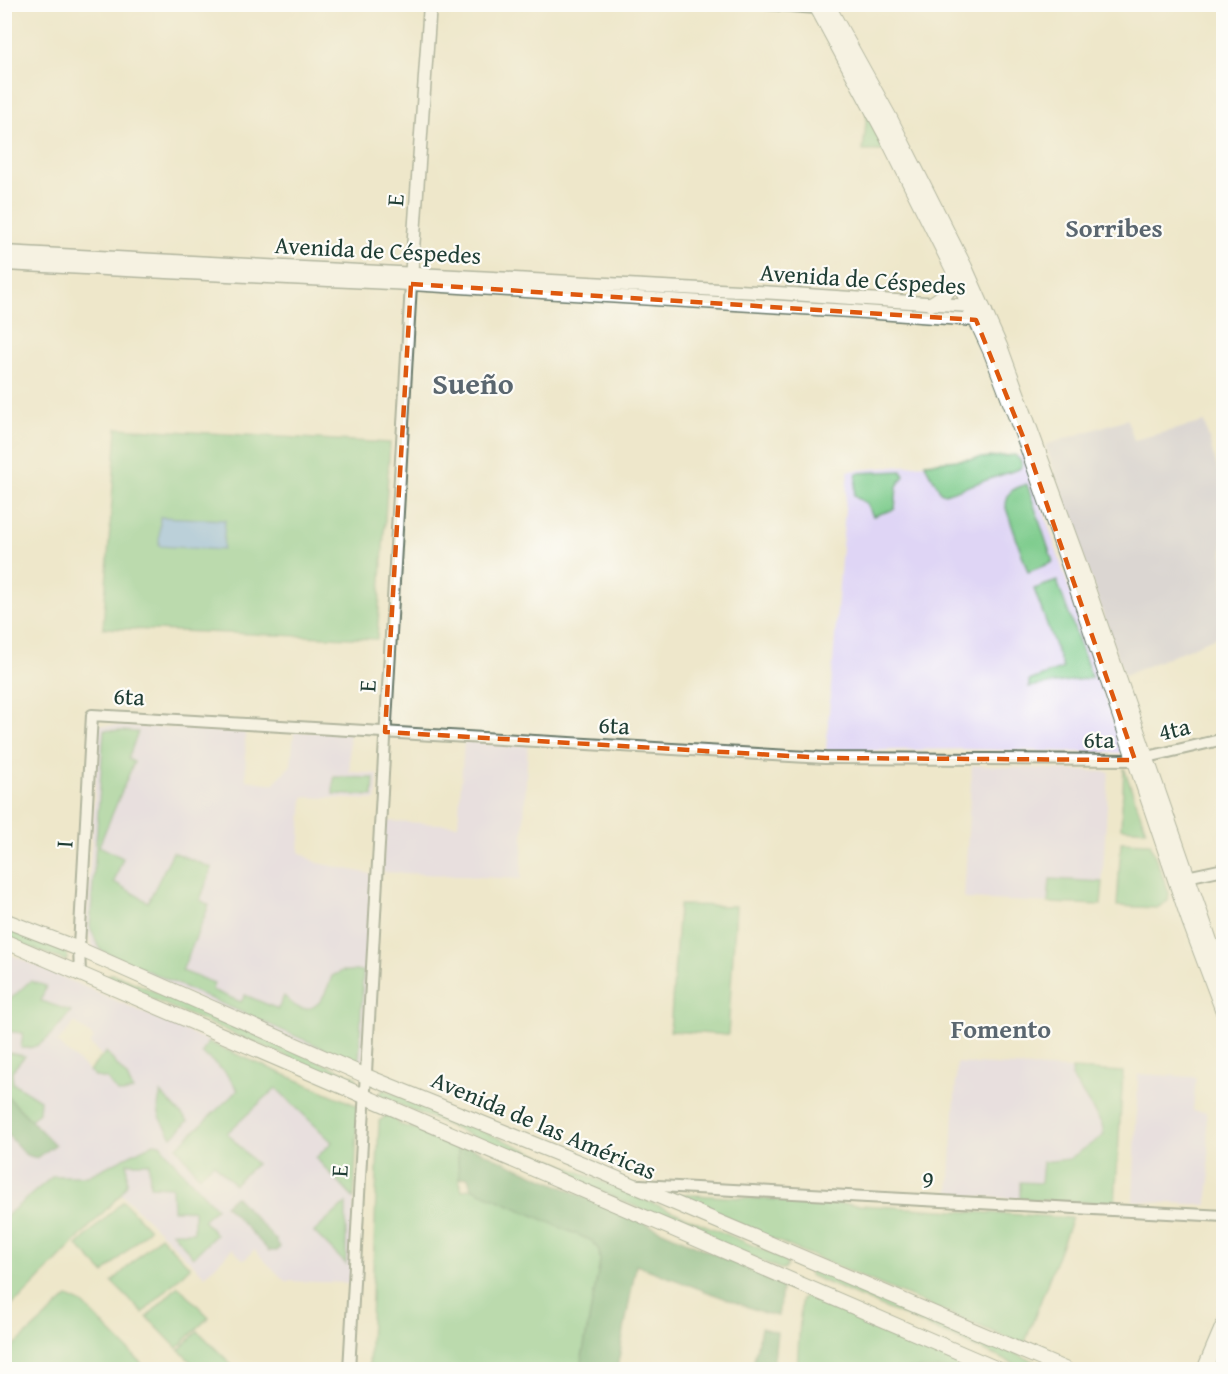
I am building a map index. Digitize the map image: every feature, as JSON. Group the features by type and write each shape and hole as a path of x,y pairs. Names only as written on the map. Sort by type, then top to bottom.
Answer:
{"main road":[{"name":"E","path":"411,278 430,4"},
{"path":"820,6 970,306 981,316"},
{"path":"820,6 890,118 965,267 1182,878 1224,1014"},
{"name":"Avenida de Céspedes","path":"4,252 411,278 631,299 981,316"},
{"name":"Avenida de Céspedes","path":"4,264 777,293 970,306"},
{"path":"931,304 945,295 951,287 952,268"},
{"path":"1182,878 1224,981"},
{"name":"Avenida de las Américas","path":"4,920 80,949 366,1076 1067,1370"},
{"name":"Avenida de las Américas","path":"4,941 1000,1370"},
{"path":"1204,1370 1224,1323"},
{"path":"1222,1370 1224,1365"}],"street":[{"path":"765,4 820,6"},
{"name":"E","path":"349,1370 411,278"},
{"name":"6ta","path":"92,715 825,758 1140,758"},
{"name":"I","path":"80,975 92,715"},
{"name":"4ta","path":"1140,758 1224,739"},
{"path":"1182,878 1224,869"},
{"name":"9","path":"630,1185 1224,1216"}],"highlighted area":[{"path":"411,284 976,320 1026,444 1135,760 825,758 385,732"}],"shaded area":[{"path":"1127,419 1134,440 1204,422 1218,471 1223,470 1223,634 1124,676 1045,445"},
{"path":"1025,455 1123,753 963,749 826,751 848,471"},
{"path":"99,725 245,731 246,780 273,784 291,765 294,732 349,732 350,772 378,774 376,800 303,797 299,852 318,863 371,874 364,1072 95,953 86,928"},
{"path":"464,741 528,743 521,879 382,872 385,821 458,825"},
{"path":"972,765 1109,772 1101,905 964,899"},
{"path":"5,952 358,1106 351,1283 285,1281 254,1250 244,1260 232,1249 205,1276 121,1194 22,1297 5,1311","holes":["75,1022 94,1038 90,1044 102,1056 89,1071 57,1043"]},
{"path":"957,1063 1123,1072 1115,1204 949,1195"},
{"path":"1138,1074 1196,1077 1193,1111 1206,1112 1210,1181 1207,1205 1133,1201"}],"green space":[{"path":"867,112 888,151 863,151"},
{"path":"117,428 390,443 377,639 103,628"},
{"path":"1015,455 1021,461 1022,466 1019,469 945,494 940,492 925,463"},
{"path":"902,471 904,476 897,486 895,509 873,516 866,503 854,496 857,473"},
{"path":"1027,484 1053,562 1028,572 1006,508 1009,494 1017,487"},
{"path":"1057,581 1092,678 1029,687 1029,681 1063,668 1034,589"},
{"path":"104,730 138,732 128,759 134,762 99,846 123,858 114,882 148,902 173,852 212,868 200,900 209,905 182,971 214,983 212,990 241,1002 245,995 278,1009 284,996 295,1006 307,1009 318,1004 322,999 332,976 342,971 363,971 359,1064 100,950 90,927"},
{"path":"1124,768 1146,830 1121,828"},
{"path":"334,777 374,778 373,796 333,794"},
{"path":"1121,842 1150,843 1169,893 1168,901 1157,908 1117,906"},
{"path":"1050,879 1103,882 1101,905 1048,903"},
{"path":"679,905 736,906 728,1035 670,1031"},
{"path":"4,927 66,952 68,958 66,961 5,938"},
{"path":"109,974 114,974 356,1077 358,1083 356,1086 107,980"},
{"path":"30,981 46,986 41,1001 71,1011 43,1042 37,1046 21,1048 23,1033 4,1031 5,1004"},
{"path":"208,1042 358,1106 354,1199 316,1158 332,1142 276,1088 227,1133 256,1164 234,1184 214,1163 199,1176 177,1147 238,1090 225,1072 202,1053"},
{"path":"4,1052 25,1056 12,1071 13,1083 40,1100 39,1112 31,1120 5,1094"},
{"path":"106,1052 127,1077 133,1090 117,1092 107,1079 96,1077 89,1071"},
{"path":"1072,1069 1123,1072 1115,1204 1020,1199 1020,1182 1041,1183 1043,1162 1069,1159 1104,1135 1102,1124 1071,1076"},
{"path":"382,1090 785,1259 787,1266 780,1269 379,1096"},
{"path":"161,1093 188,1121 172,1137 159,1111"},
{"path":"5,1094 55,1145 37,1158 26,1155 5,1132"},
{"path":"389,1114 401,1125 457,1141 462,1191 471,1188 592,1241 599,1250 600,1262 580,1367 577,1369 369,1369 379,1121"},
{"path":"457,1141 783,1284 778,1316 764,1313 636,1265 617,1369 580,1369 600,1262 599,1250 592,1241 471,1188 468,1177 459,1178"},
{"path":"154,1143 160,1144 216,1208 203,1220 216,1235 193,1257 172,1232 194,1232 194,1210 173,1210 172,1187 150,1186 149,1163 127,1163 127,1184 121,1194 22,1297 5,1311 5,1217 53,1176 88,1176"},
{"path":"663,1193 1072,1218 1024,1345"},
{"path":"235,1196 276,1240 280,1247 277,1251 269,1251 225,1205"},
{"path":"123,1201 149,1229 104,1273 77,1245"},
{"path":"346,1203 346,1264 314,1232"},
{"path":"160,1236 190,1267 143,1313 112,1282"},
{"path":"813,1268 1052,1369 1026,1369 811,1276 809,1273"},
{"path":"178,1286 209,1317 177,1348 147,1317"},
{"path":"807,1296 972,1369 797,1369 801,1303 802,1298"},
{"path":"68,1297 83,1304 147,1369 5,1369 5,1354"},
{"path":"761,1328 777,1332 773,1369 752,1369"},
{"path":"198,1331 236,1369 198,1369 179,1350"}],"water":[{"path":"160,517 225,520 223,550 159,546"}],"district":[{"name":"Sorribes","path":"1114,227"},
{"name":"Sueño","path":"473,383"},
{"name":"Fomento","path":"1001,1028"}]}
